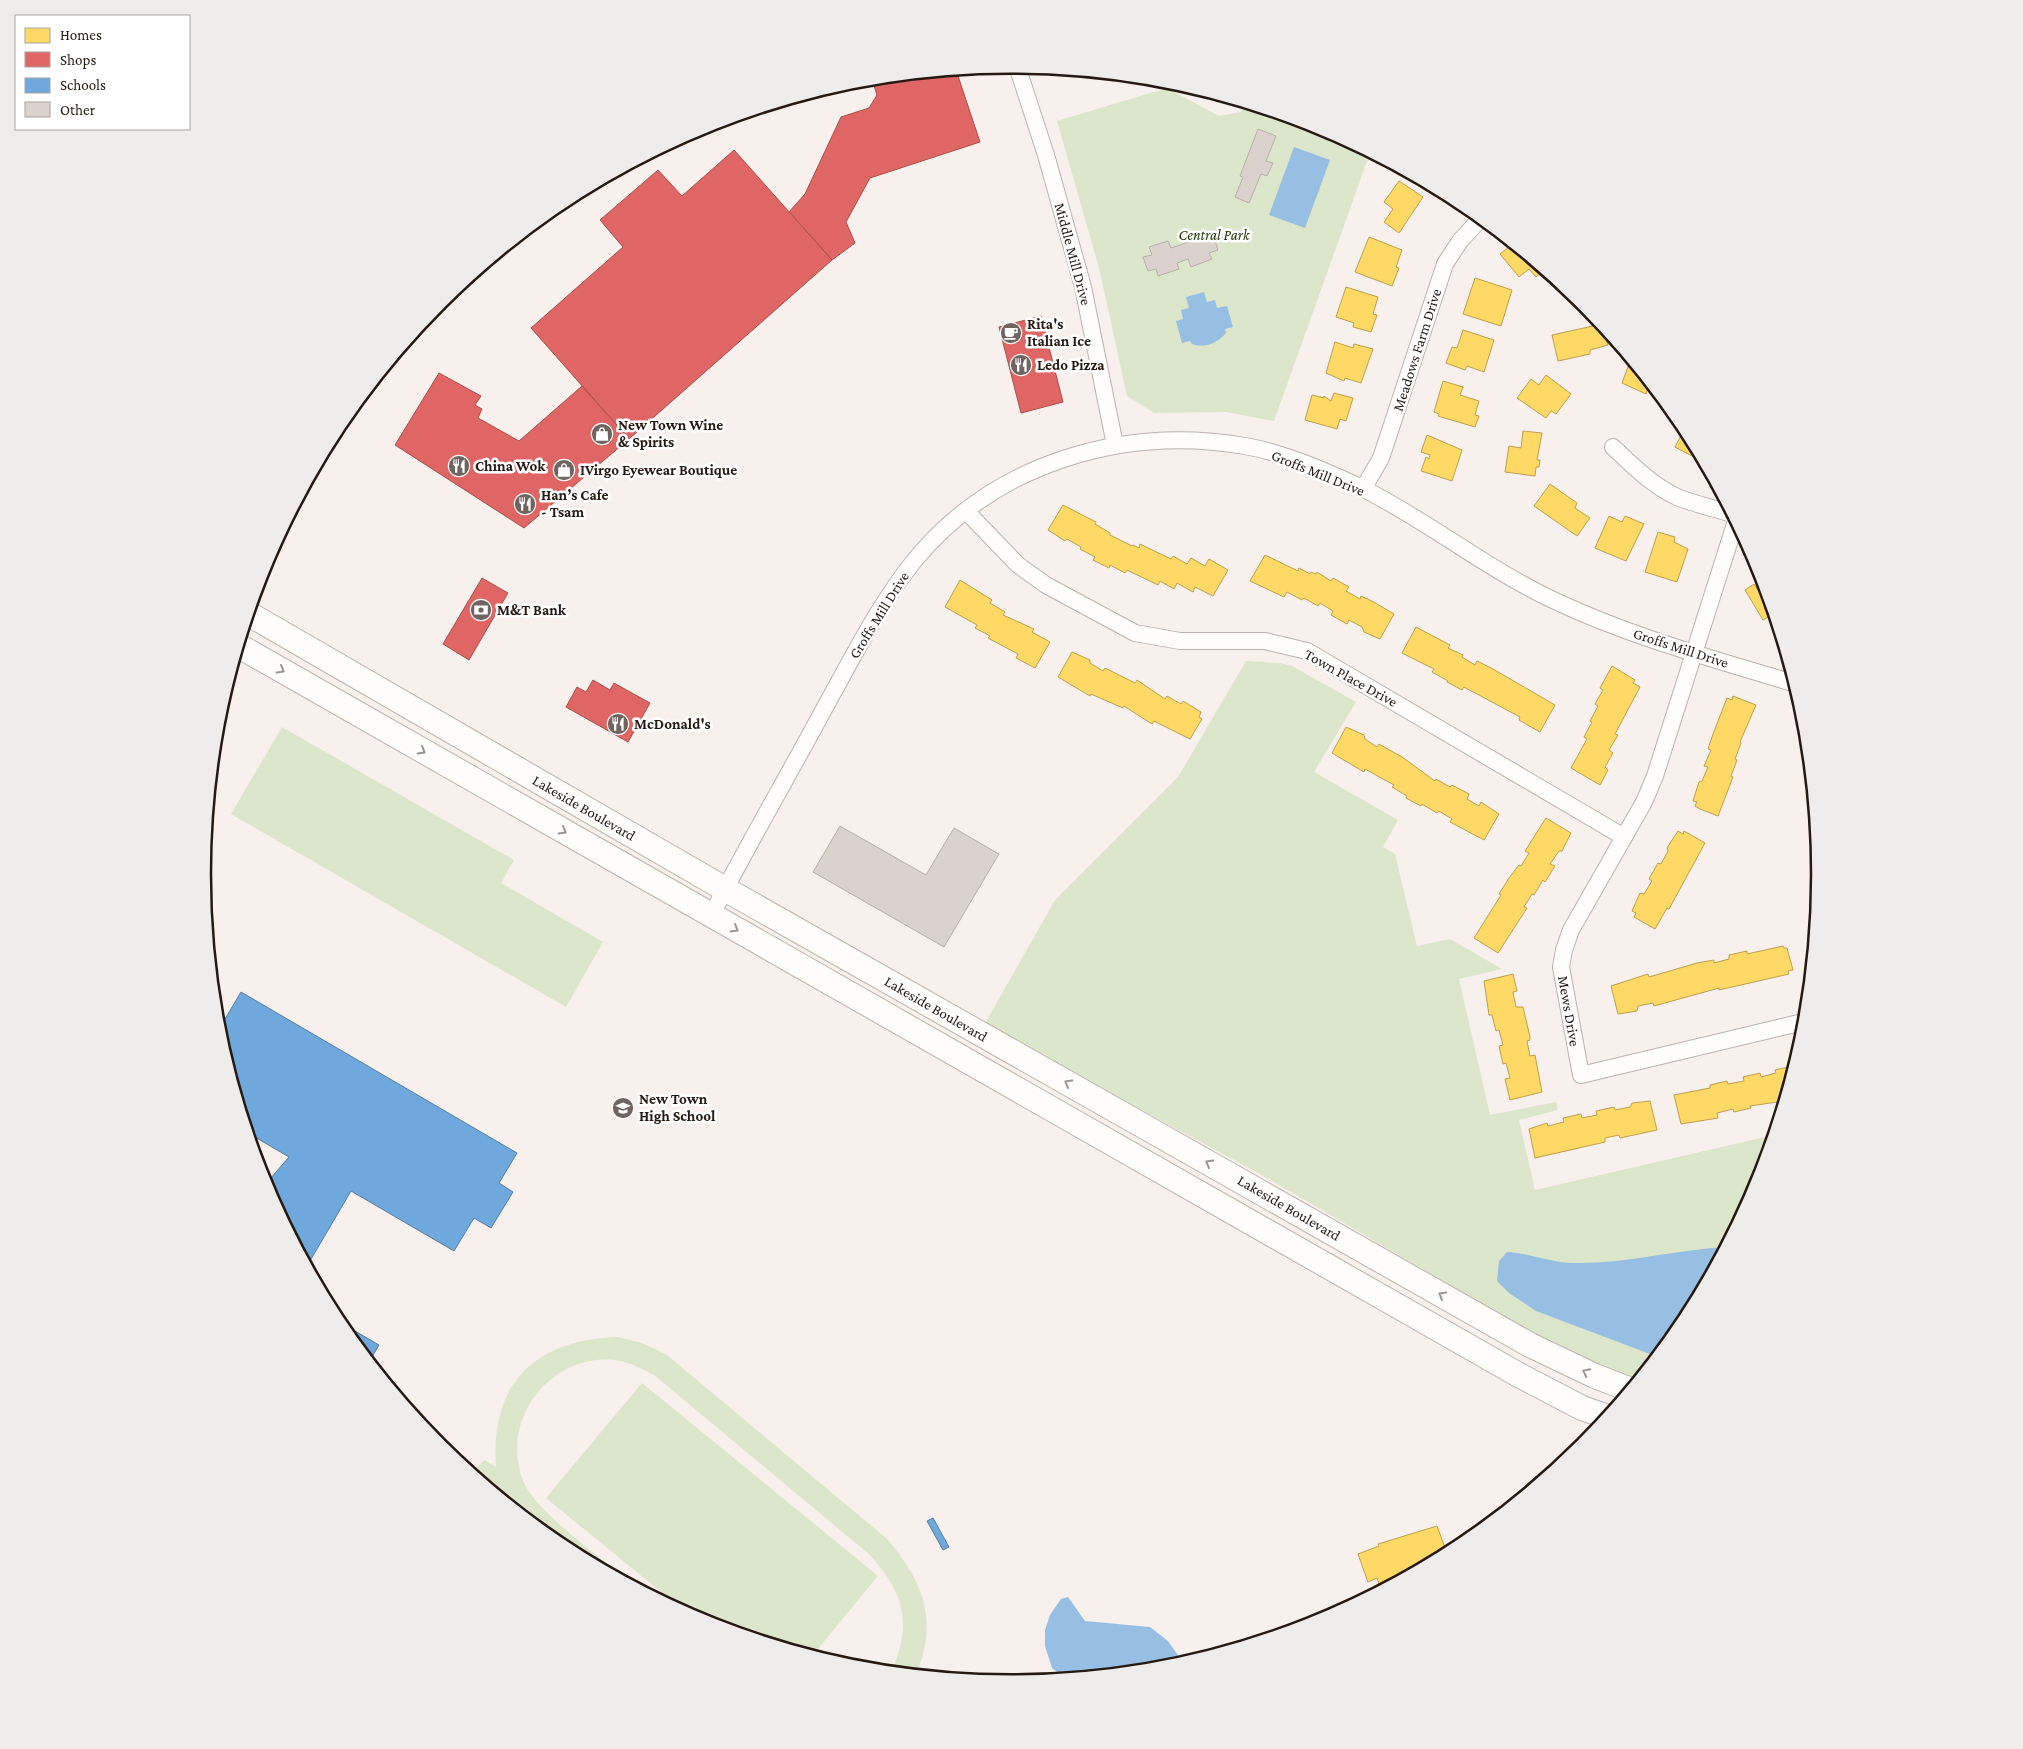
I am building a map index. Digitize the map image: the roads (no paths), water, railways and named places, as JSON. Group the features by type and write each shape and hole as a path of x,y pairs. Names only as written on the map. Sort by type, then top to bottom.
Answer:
{"main road":[{"name":"Lakeside Boulevard","path":"253,617 725,889 1530,1345 1595,1376 1626,1388"},
{"name":"Lakeside Boulevard","path":"244,649 1517,1374 1582,1408 1602,1415"}],"street":[{"name":"Middle Mill Drive","path":"1020,74 1046,155 1081,278 1115,445"},
{"name":"Meadows Farm Drive","path":"1363,489 1381,458 1446,264 1460,241 1476,223"},
{"name":"Groffs Mill Drive","path":"711,916 842,676 891,592 915,560 966,511 989,494 1067,456 1115,445 1162,440 1205,441 1248,447 1292,459 1363,489 1550,599 1604,623 1788,682"},
{"path":"1613,447 1657,486 1678,497 1726,512"},
{"name":"Town Place Drive","path":"966,511 1018,565 1046,585 1135,633 1154,638 1180,641 1265,641 1307,651 1624,837"},
{"path":"1695,653 1734,528"},
{"name":"Mews Drive","path":"1695,653 1655,776 1644,802 1571,930 1564,950 1561,968 1581,1075 1798,1023"}],"water":[{"path":"1294,147 1330,160 1305,228 1269,215"},
{"path":"1204,292 1207,302 1215,300 1217,308 1227,306 1233,327 1225,329 1226,333 1210,344 1202,346 1192,344 1190,341 1182,343 1176,321 1183,319 1181,310 1189,308 1186,297"},
{"path":"1720,1248 1705,1275 1652,1355 1536,1311 1509,1293 1497,1281 1499,1261 1507,1252 1566,1263 1593,1263"},
{"path":"1068,1597 1085,1621 1150,1627 1168,1641 1179,1657 1116,1668 1060,1674 1052,1668 1045,1646 1045,1630 1050,1615 1061,1599"}],"place":[{"name":"Rita's Italian Ice","path":"1011,333"},
{"name":"Ledo Pizza","path":"1021,365"},
{"name":"New Town Wine & Spirits","path":"602,434"},
{"name":"China Wok","path":"459,466"},
{"name":"IVirgo Eyewear Boutique","path":"564,470"},
{"name":"Han’s Cafe - Tsam","path":"525,504"},
{"name":"M&T Bank","path":"481,610"},
{"name":"McDonald's","path":"618,724"},
{"name":"New Town High School","path":"623,1108"}],"park label":[{"name":"Central Park","path":"1214,235"}]}
